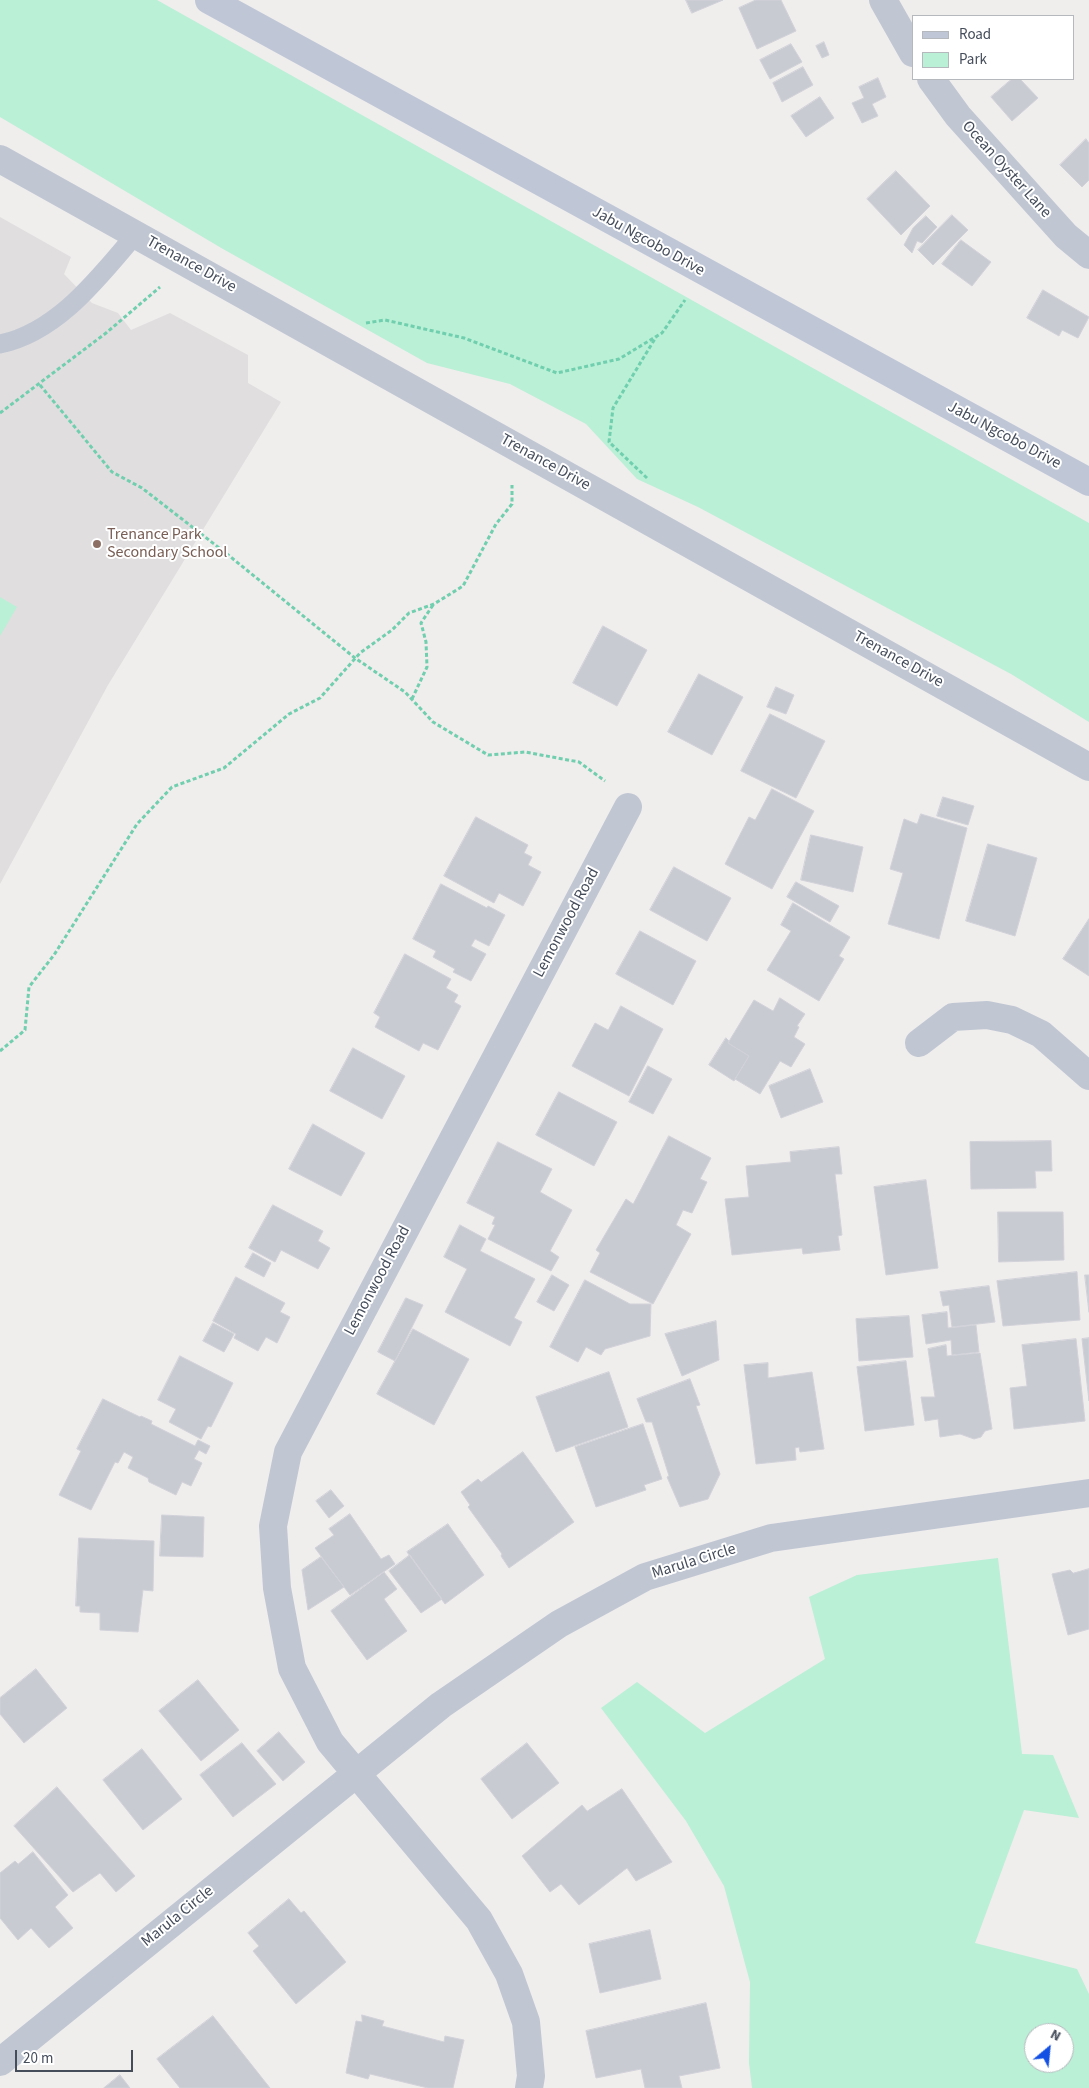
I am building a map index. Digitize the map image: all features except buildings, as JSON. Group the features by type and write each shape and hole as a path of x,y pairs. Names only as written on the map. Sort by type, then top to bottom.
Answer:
{"main road":[{"name":"Jabu Ngcobo Drive","path":"209,0 704,273 1089,482"}],"street":[{"path":"883,0 912,51"},
{"name":"Ocean Oyster Lane","path":"931,80 958,116 1066,236 1089,255"},
{"name":"Trenance Drive","path":"0,159 1089,767"},
{"name":"Lemonwood Road","path":"356,1773 330,1742 292,1668 277,1588 273,1526 288,1452 628,807"},
{"path":"919,1044 953,1017 987,1015 1012,1020 1042,1034 1089,1076"},
{"name":"Marula Circle","path":"0,2062 441,1705 559,1624 645,1577 771,1538 1089,1493"},
{"path":"356,1773 479,1920 509,1974 526,2022 531,2076 529,2088"}],"lane":[{"path":"0,344 35,330 64,311 93,285 135,235"}],"path":[{"path":"0,413 40,385 106,333 188,263"},
{"path":"652,484 610,442 613,408 658,335 704,273"},
{"path":"306,329 385,320 464,338 557,373 619,359 658,335"},
{"path":"40,385 112,472 142,488 355,658 405,692 433,722 488,755 525,752 579,762 602,778 628,807"},
{"path":"0,1051 25,1030 29,987 54,955 137,824 172,787 224,768 289,714 320,698 355,658 392,630 409,613 434,604 463,586 496,524 512,504 513,490 504,440"},
{"path":"412,699 427,667 426,642 421,623 434,604"}],"shaded area":[{"name":"Trenance Park Secondary School","path":"0,217 71,257 64,274 92,303 118,313 131,330 170,313 248,355 248,383 281,402 108,685 0,884"}],"green space":[{"path":"0,0 157,0 1089,523 1089,722 1011,674 698,507 637,479 586,424 510,384 427,363 223,249 0,117"},
{"path":"0,597 17,607 0,636"},
{"path":"998,1558 1022,1754 1053,1755 1079,1818 1024,1810 975,1943 1077,1969 1089,1994 1089,2088 752,2088 749,2063 750,1982 724,1886 686,1821 601,1708 637,1682 705,1733 825,1659 809,1597 857,1575"}],"place":[{"name":"Trenance Park Secondary School","path":"97,544"}]}
